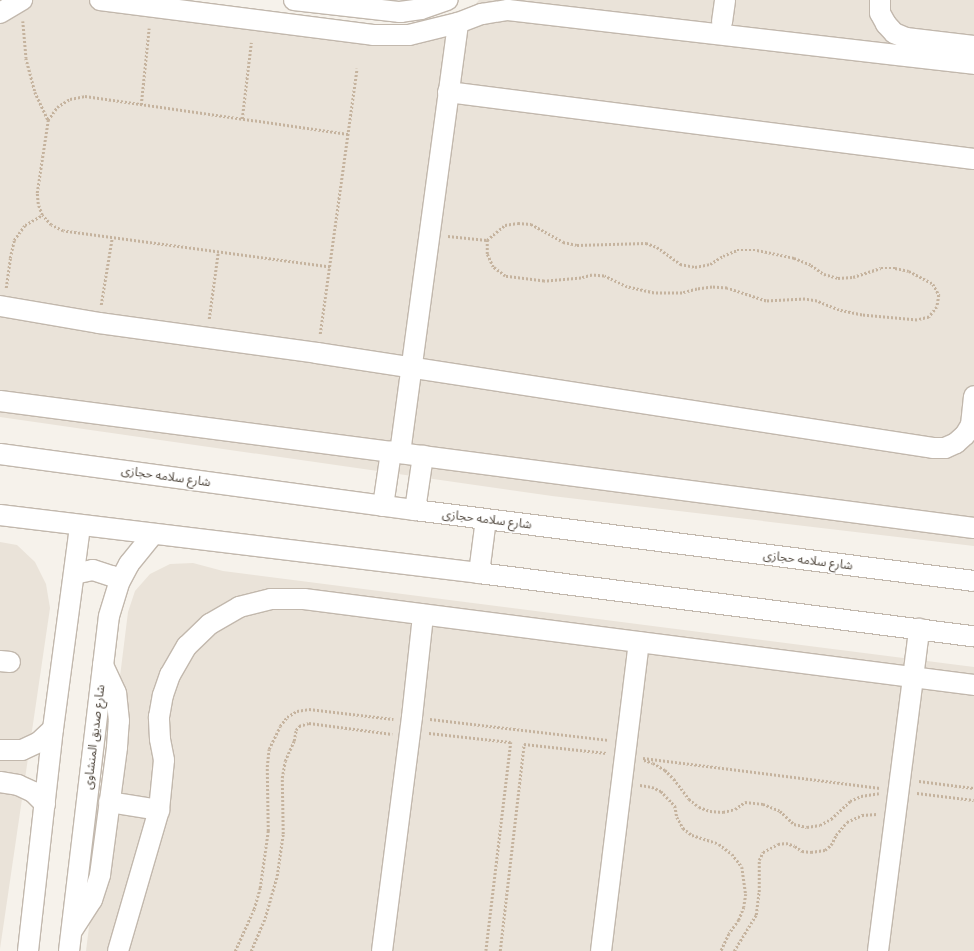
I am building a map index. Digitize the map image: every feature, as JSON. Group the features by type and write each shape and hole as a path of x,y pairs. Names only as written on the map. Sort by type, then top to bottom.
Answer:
{"street":[{"path":"0,13 21,0"},
{"path":"100,0 373,35 409,35 458,23 482,14 508,10 974,64"},
{"path":"294,0 400,12 421,9 447,0"},
{"path":"722,22 725,0"},
{"path":"880,0 880,13 894,33 906,38 974,46"},
{"path":"383,506 396,452 411,368 458,23"},
{"path":"448,92 974,159"},
{"path":"2,307 99,323 318,352 411,368 933,448 945,448 956,444 965,435 971,425 974,396"},
{"path":"0,401 974,528"},
{"name":"شارع سلامه حجازى","path":"0,454 383,506 974,581"},
{"path":"415,510 423,456"},
{"path":"0,515 80,526 479,573 974,636"},
{"path":"479,573 486,519"},
{"path":"28,951 53,729 80,526"},
{"name":"شارع صديق المنشاوى","path":"70,942 109,616 120,581 136,554 153,534"},
{"path":"74,574 93,570 112,576 120,581"},
{"path":"118,951 159,810 163,772 160,717 163,695 170,675 187,646 210,624 239,607 271,599 304,600 974,685"},
{"path":"382,951 411,726 422,615"},
{"path":"878,951 919,629"},
{"path":"601,951 639,642"},
{"path":"70,942 97,889 120,721 116,693 103,664"},
{"path":"0,750 22,750 39,742 53,729"},
{"path":"0,782 23,787 33,792 45,804"},
{"path":"109,802 159,810"}],"path":[{"path":"21,0 26,58 35,92 48,120"},
{"path":"142,105 149,28"},
{"path":"242,119 251,43"},
{"path":"318,352 357,69"},
{"path":"330,267 63,232 51,225 42,215 38,204 37,193 48,120 57,107 70,99 85,96 348,134"},
{"path":"2,307 14,240 25,225 42,215"},
{"path":"429,234 487,240 505,225 518,222 531,224 563,242 577,245 646,243 657,248 680,264 695,267 710,264 737,250 756,250 794,258 811,265 824,274 838,278 853,277 881,268 895,268 909,271 933,284 939,296 937,308 929,317 916,320 854,313 839,310 817,301 805,299 766,301 727,288 712,287 682,293 654,293 627,287 604,276 592,275 581,278 544,280 519,278 505,276 493,267 487,254 487,240"},
{"path":"99,323 112,238"},
{"path":"206,338 218,252"},
{"path":"235,951 254,909 260,888 268,831 267,767 269,749 280,726 292,714 309,709 511,742 486,951"},
{"path":"251,951 266,918 277,876 283,834 282,778 285,761 294,741 296,730 299,726 309,723 411,726 626,749 974,800"},
{"path":"500,951 524,744 626,749 665,770 674,779 689,800 710,812 723,812 735,809 745,802 763,804 780,811 794,824 807,827 820,825 831,819 850,801 874,792 899,788 974,788"},
{"path":"622,782 652,787 661,791 675,806 677,817 683,828 692,835 719,844 732,854 742,867 746,894 744,907 739,920 729,934 721,951"},
{"path":"734,951 756,915 760,892 759,860 763,852 778,844 786,843 802,850 818,852 825,850 831,845 836,835 847,822 862,815 879,814 894,820"}],"shaded area":[{"path":"0,0 143,0 393,31 428,24 473,7 479,0 974,0 974,546 552,496 0,417"},
{"path":"0,542 17,545 35,562 46,584 50,608 0,949"},
{"path":"193,563 223,571 974,667 974,951 86,951 128,612 135,591 150,574 170,564"}]}
